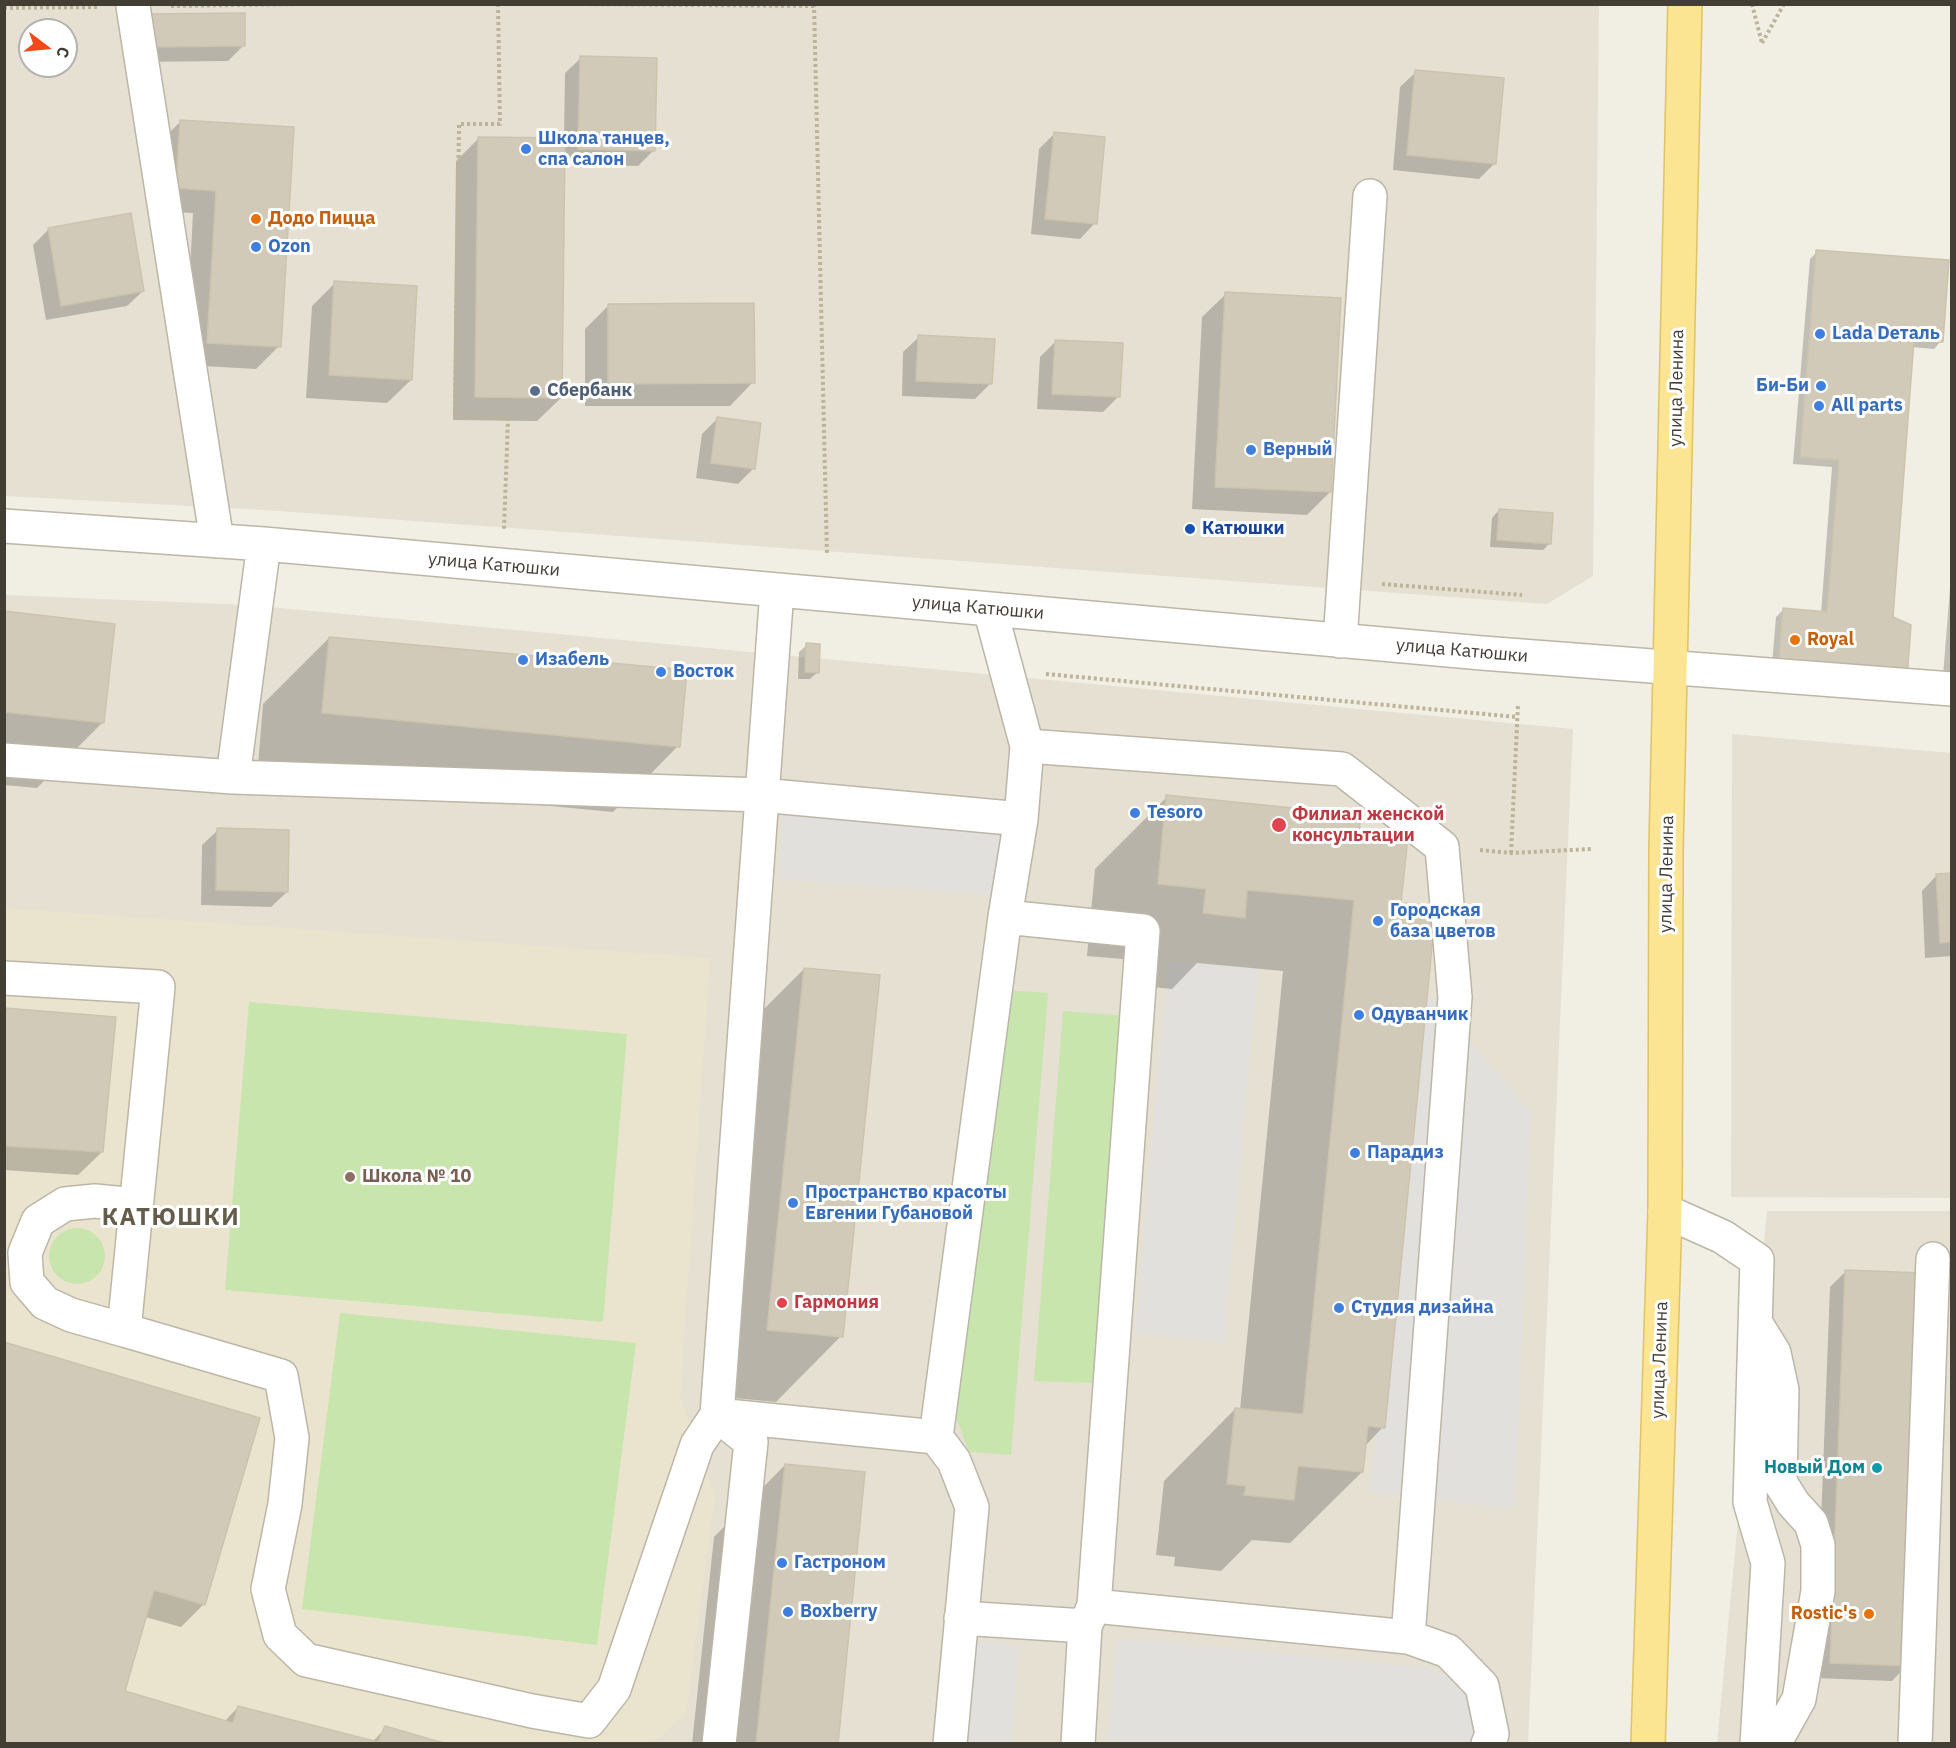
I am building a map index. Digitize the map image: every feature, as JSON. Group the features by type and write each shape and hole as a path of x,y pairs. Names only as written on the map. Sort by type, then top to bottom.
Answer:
{"main road":[{"name":"улица Ленина","path":"1648,1743 1665,1211 1666,850 1685,4"}],"street":[{"path":"133,6 217,541"},
{"path":"1340,641 1370,196"},
{"name":"улица Катюшки","path":"4,526 264,544 1340,641 1952,690"},
{"path":"233,777 264,544"},
{"path":"136,1205 95,1201 65,1204 38,1221 25,1253 27,1282 45,1302 71,1315 281,1376 292,1438 285,1504 268,1589 280,1635 306,1660 532,1711 589,1721 614,1689 697,1445 717,1414 777,590"},
{"path":"950,1743 972,1507 954,1461 936,1437 1005,917 1021,819 1027,746 990,609"},
{"path":"1027,746 1342,769 1442,847 1455,997 1408,1637"},
{"path":"4,760 233,777 761,795 1021,819"},
{"path":"1005,917 1143,931 1090,1616 1078,1743"},
{"path":"4,978 158,987 124,1330"},
{"path":"1665,1211 1723,1237 1757,1260 1750,1502 1768,1563 1757,1743"},
{"path":"1915,1743 1933,1259"},
{"path":"1755,1322 1774,1353 1782,1390 1780,1482 1793,1503 1811,1523 1818,1545 1818,1591 1799,1699 1774,1743"},
{"path":"717,1414 936,1437"},
{"path":"717,1414 751,1442 719,1743"},
{"path":"962,1618 1090,1616 1408,1637 1448,1651 1482,1686 1492,1734 1488,1743"}],"path":[{"path":"498,4 500,124 459,124 455,416 508,419 503,565"},
{"path":"577,4 814,5 828,594"},
{"path":"1752,4 1762,43 1784,4"},
{"path":"1344,581 1522,595"},
{"path":"1006,670 1517,717"},
{"path":"1511,853 1518,704"},
{"path":"1442,847 1511,853 1590,849"}],"shaded area":[{"path":"4,5 1599,5 1593,576 1547,604 265,510 5,496"},
{"path":"5,595 248,605 1573,729 1528,1743 5,1744"},
{"path":"1732,734 1951,753 1951,1198 1731,1197"},
{"path":"784,797 1007,814 1001,896 778,879"},
{"name":"Школа № 10","path":"4,908 710,958 680,1396 715,1495 686,1714 653,1743 5,1743"},
{"path":"1168,961 1258,969 1224,1342 1135,1334"},
{"path":"1427,993 1531,1112 1515,1509 1370,1492"},
{"path":"1767,1211 1951,1211 1951,1743 1717,1744"},
{"path":"1118,1638 1430,1668 1455,1679 1471,1701 1474,1723 1470,1744 1136,1744 1107,1740"},
{"path":"975,1641 1020,1646 1011,1743 965,1744"}],"green space":[{"path":"979,988 1048,993 1011,1455 969,1452 947,1393"},
{"path":"249,1002 627,1034 603,1322 225,1290"},
{"path":"1063,1011 1155,1018 1123,1384 1034,1381"},
{"path":"77,1228 92,1233 100,1241 105,1256 100,1271 92,1279 77,1284 62,1279 54,1271 49,1256 54,1241 62,1233"},
{"path":"340,1313 636,1343 597,1645 302,1609"}],"building":[{"path":"245,13 245,46 148,47 148,14"},
{"path":"580,56 657,58 655,151 578,149"},
{"path":"1415,70 1504,78 1496,164 1407,155"},
{"path":"180,120 294,127 281,347 207,343 216,191 176,188"},
{"path":"1054,132 1105,137 1097,224 1045,219"},
{"path":"478,137 565,138 562,398 475,397"},
{"path":"131,213 144,291 61,306 48,228"},
{"path":"1816,250 1949,260 1943,342 1914,340 1893,617 1911,625 1907,679 1778,669 1783,608 1827,612 1839,460 1800,457"},
{"path":"334,281 417,286 412,380 329,375"},
{"path":"1225,292 1341,298 1331,492 1215,487"},
{"path":"754,303 755,383 608,384 608,304"},
{"path":"918,335 995,339 992,384 916,381"},
{"path":"1055,340 1123,343 1120,397 1052,394"},
{"path":"717,417 761,423 755,469 711,463"},
{"path":"1499,509 1553,513 1551,544 1497,540"},
{"path":"4,611 115,624 104,723 4,712"},
{"path":"329,637 687,670 680,747 322,713"},
{"path":"806,643 820,644 819,673 805,672"},
{"path":"1166,795 1361,815 1359,831 1408,836 1401,903 1436,906 1385,1428 1368,1426 1363,1472 1298,1466 1294,1500 1244,1495 1246,1486 1227,1484 1235,1408 1303,1414 1354,900 1247,890 1245,918 1203,913 1206,889 1158,884"},
{"path":"217,828 289,830 288,892 216,890"},
{"path":"1952,873 1952,942 1940,943 1936,874"},
{"path":"804,968 880,975 843,1337 767,1330"},
{"path":"4,1008 116,1017 103,1152 4,1146"},
{"name":"Новый Дом","path":"1845,1270 1923,1273 1909,1666 1830,1663"},
{"path":"4,1342 260,1418 205,1605 154,1590 125,1691 233,1723 238,1706 378,1742 385,1726 447,1744 4,1744"},
{"path":"785,1464 865,1472 838,1744 756,1744"}],"place":[{"name":"Школа танцев, спа салон","path":"526,149"},
{"name":"Додо Пицца","path":"256,219"},
{"name":"Ozon","path":"256,247"},
{"name":"Lada Dеталь","path":"1820,334"},
{"name":"Би-Би","path":"1821,386"},
{"name":"Сбербанк","path":"535,391"},
{"name":"All parts","path":"1819,406"},
{"name":"Верный","path":"1251,450"},
{"name":"Катюшки","path":"1190,529"},
{"name":"Royal","path":"1795,640"},
{"name":"Изабель","path":"523,660"},
{"name":"Восток","path":"661,672"},
{"name":"Tesoro","path":"1135,813"},
{"name":"Филиал женской консультации","path":"1279,825"},
{"name":"Городская база цветов","path":"1378,921"},
{"name":"Одуванчик","path":"1359,1015"},
{"name":"Парадиз","path":"1355,1153"},
{"name":"Школа № 10","path":"350,1177"},
{"name":"Пространство красоты Евгении Губановой","path":"793,1203"},
{"name":"Гармония","path":"782,1303"},
{"name":"Студия дизайна","path":"1339,1308"},
{"name":"Новый Дом","path":"1877,1468"},
{"name":"Гастроном","path":"782,1563"},
{"name":"Boxberry","path":"788,1612"},
{"name":"Rostic's","path":"1869,1614"}],"district":[{"name":"КАТЮШКИ","path":"171,1218"}]}
